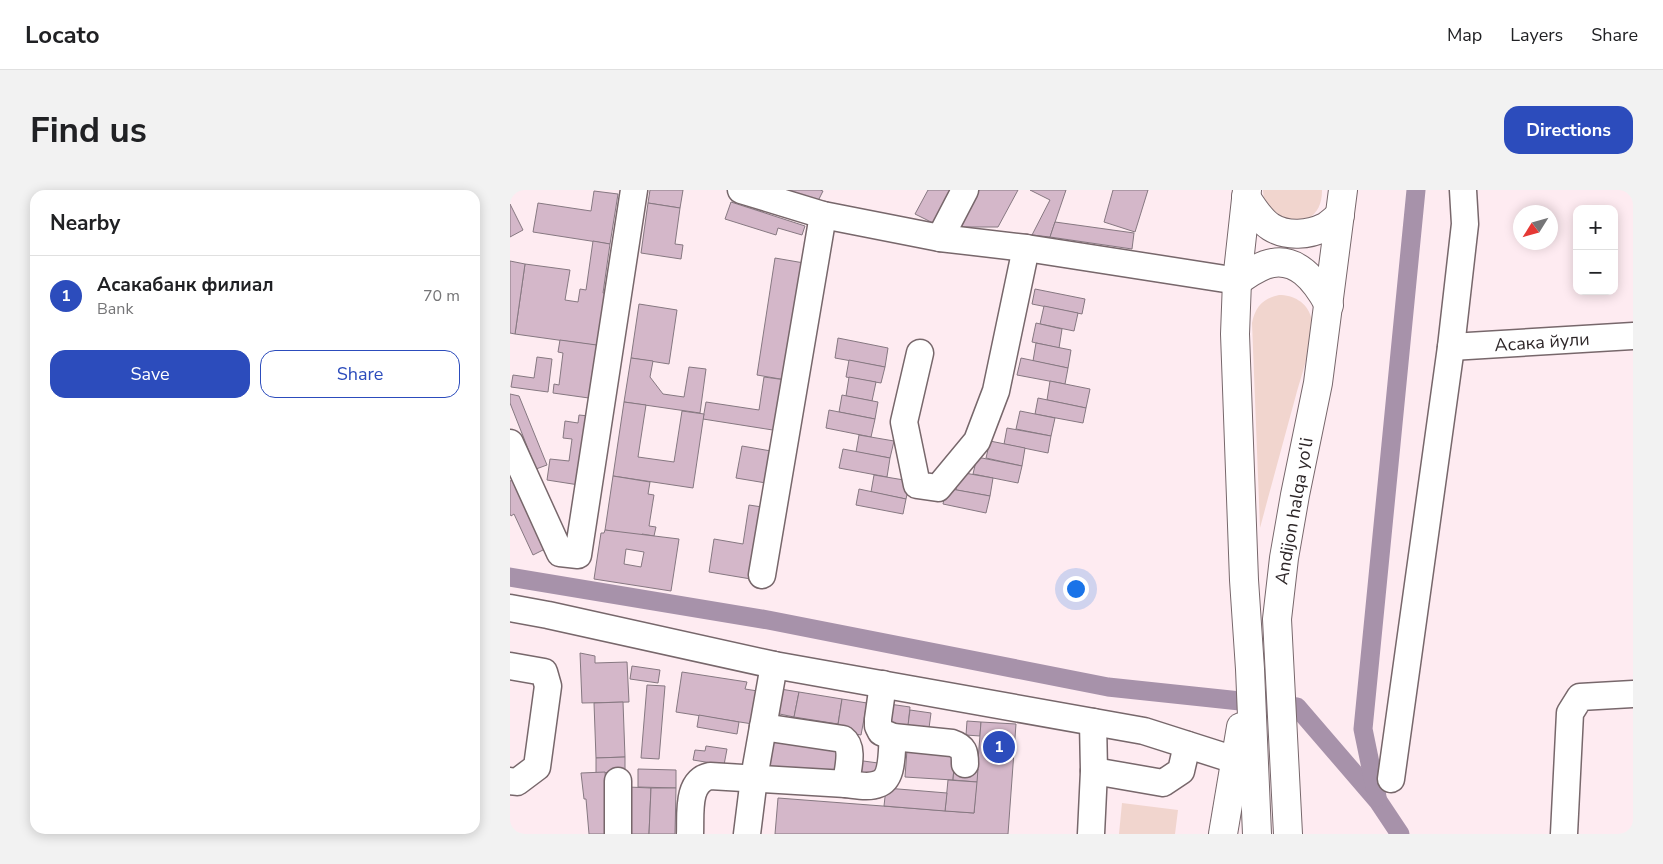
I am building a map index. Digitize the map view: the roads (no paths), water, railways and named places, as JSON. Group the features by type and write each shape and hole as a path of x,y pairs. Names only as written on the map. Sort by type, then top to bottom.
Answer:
{"highway":[{"path":"1246,194 1258,215 1272,228 1289,234 1309,233 1326,226 1342,202"},
{"name":"Andijon halqa yo‘li","path":"1246,194 1235,334 1244,580 1257,834"},
{"name":"Andijon halqa yo‘li","path":"1288,834 1277,619 1286,549 1318,383 1342,202"},
{"path":"1238,281 1267,264 1280,263 1295,266 1309,275 1329,304"},
{"path":"1223,834 1250,669"}],"street":[{"path":"510,443 560,553 578,555 634,190"},
{"path":"940,238 965,190"},
{"path":"1391,778 1451,347 1465,224 1463,190"},
{"path":"756,192 823,215 940,238 1026,248 1238,281"},
{"path":"762,575 823,215"},
{"path":"920,353 904,422 917,485 938,488 977,441 996,391 1026,248"},
{"name":"Асака йули","path":"1451,347 1633,336"},
{"path":"510,608 774,665 1144,731 1235,760"},
{"path":"747,834 754,778 774,665"},
{"path":"510,781 516,782 537,767 548,686 544,672 511,670"},
{"path":"882,684 878,726 881,732 892,737 958,745 963,748 965,753 965,764"},
{"path":"1564,834 1570,712 1580,697 1633,694"},
{"path":"1091,834 1094,771 1093,722"},
{"path":"763,727 843,739 848,745 849,751 846,784"},
{"path":"690,834 692,795 699,780 704,777 754,778 872,786 887,778 892,737"},
{"path":"1094,771 1163,783 1181,771 1187,745"},
{"path":"618,781 618,834"}],"waterway":[{"path":"1377,797 1363,729 1416,190"},
{"path":"510,577 768,620 1108,687 1297,707 1378,801 1400,834"}],"place":[{"name":"Асакабанк филиал","path":"999,747"}]}
